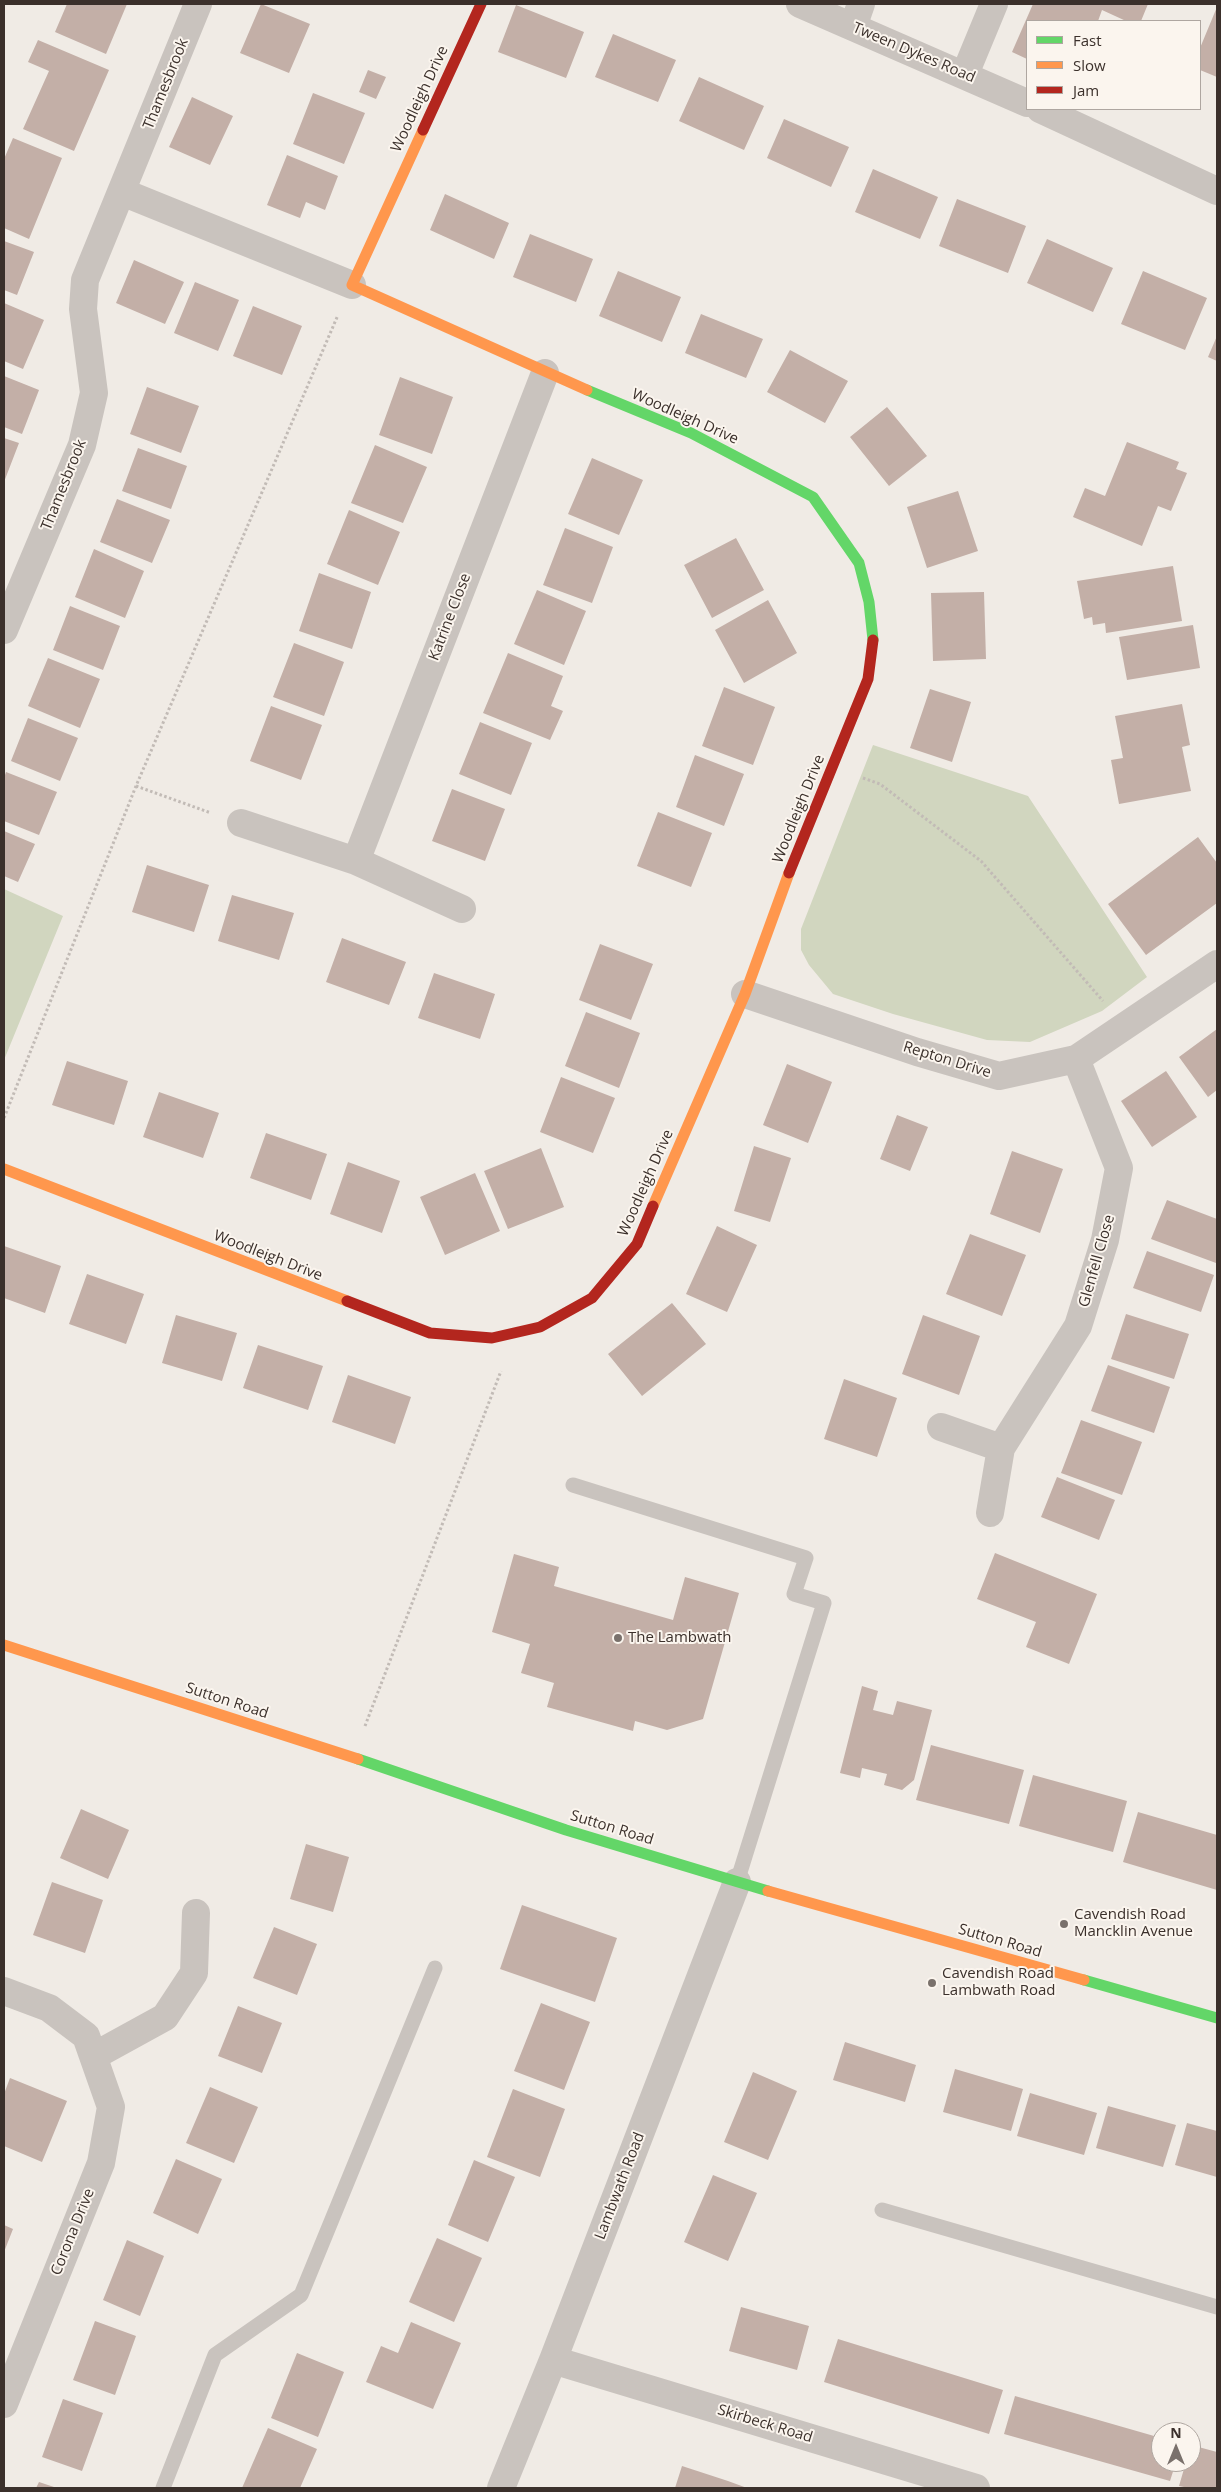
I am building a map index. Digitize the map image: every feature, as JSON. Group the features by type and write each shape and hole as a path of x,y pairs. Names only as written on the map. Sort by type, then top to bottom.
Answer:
{"street":[{"name":"Thamesbrook","path":"4,630 82,445 94,393 83,308 85,280 198,4"},
{"name":"Woodleigh Drive","path":"4,1169 430,1333 492,1338 540,1327 592,1298 637,1244 745,994 794,861 868,678 874,634 869,602 859,563 813,497 691,433 545,373 352,284 481,4"},
{"name":"Tween Dykes Road","path":"800,4 857,15 965,74 1026,103"},
{"path":"965,74 994,4"},
{"path":"1042,110 1217,191"},
{"path":"122,192 352,284"},
{"name":"Katrine Close","path":"356,861 545,373"},
{"path":"241,824 356,861 462,909"},
{"name":"Repton Drive","path":"745,994 917,1052 999,1076 1076,1059 1217,964"},
{"name":"Glenfell Close","path":"990,1513 1001,1448 1078,1326 1105,1240 1111,1213 1119,1168 1076,1059"},
{"path":"941,1427 1001,1448"},
{"name":"Sutton Road","path":"4,1645 353,1757 566,1830 737,1882 1217,2018"},
{"name":"Lambwath Road","path":"501,2488 553,2360 737,1882"},
{"path":"94,2056 165,2017 194,1973 196,1913"},
{"name":"Corona Drive","path":"4,1991 50,2008 86,2036 111,2107 101,2163 4,2404"},
{"name":"Skirbeck Road","path":"553,2360 976,2488"}],"lane":[{"path":"573,1485 806,1558 794,1594 824,1603 737,1882"},
{"path":"164,2488 215,2355 301,2295 435,1968"},
{"path":"882,2210 1217,2307"}],"path":[{"path":"4,1118 136,786 352,284"},
{"path":"832,766 880,784 982,861 1125,1026"},
{"path":"136,786 241,824"},
{"path":"353,1757 501,1372 492,1338"}],"green space":[{"path":"873,745 1028,796 1147,977 1102,1011 1030,1042 987,1040 893,1014 833,994 809,965 801,950 801,929"},
{"path":"4,889 63,916 4,1060"}],"building":[{"path":"67,4 127,4 106,54 55,32"},
{"path":"261,4 310,24 289,73 240,53"},
{"path":"1033,4 1148,4 1141,20 1124,20 1102,10 1098,20 1026,20"},
{"path":"516,5 584,32 566,78 498,52"},
{"path":"1217,7 1217,77 1201,70 1201,46"},
{"path":"1026,20 1026,59 1012,52"},
{"path":"613,34 676,60 658,102 595,77"},
{"path":"38,40 109,70 74,151 23,129 49,71 28,62"},
{"path":"368,70 386,77 376,99 359,92"},
{"path":"699,77 764,106 744,150 679,121"},
{"path":"313,93 365,113 344,164 293,144"},
{"path":"192,97 233,116 210,165 169,147"},
{"path":"784,119 849,147 831,187 767,158"},
{"path":"13,138 62,158 29,239 4,228 4,159"},
{"path":"287,155 338,176 325,210 306,202 300,218 267,205"},
{"path":"873,169 938,197 920,239 855,212"},
{"path":"445,194 509,223 494,259 430,230"},
{"path":"957,199 1026,226 1008,273 939,246"},
{"path":"530,234 593,259 576,302 513,277"},
{"path":"1047,239 1113,268 1093,312 1027,283"},
{"path":"4,241 34,252 17,295 4,290"},
{"path":"134,260 184,282 165,324 116,303"},
{"path":"618,271 681,297 662,342 599,316"},
{"path":"1143,271 1207,298 1185,350 1121,324"},
{"path":"195,282 239,300 218,351 174,333"},
{"path":"4,303 44,320 23,369 4,361"},
{"path":"253,306 302,326 282,375 233,356"},
{"path":"701,314 763,339 746,378 685,353"},
{"path":"1217,336 1217,361 1208,357"},
{"path":"790,350 848,381 825,423 767,392"},
{"path":"4,376 39,390 22,434 4,427"},
{"path":"400,377 453,397 432,454 379,435"},
{"path":"147,387 199,406 181,453 130,434"},
{"path":"887,407 927,456 889,486 850,437"},
{"path":"4,438 19,443 4,482"},
{"path":"1127,442 1179,462 1176,469 1187,473 1171,511 1158,506 1142,546 1073,517 1085,488 1105,496"},
{"path":"375,445 427,467 403,523 351,503"},
{"path":"138,448 187,466 171,509 122,491"},
{"path":"592,458 643,480 619,535 568,514"},
{"path":"958,491 978,551 927,568 907,507"},
{"path":"117,499 170,520 152,563 100,542"},
{"path":"349,510 400,532 378,585 327,564"},
{"path":"565,528 613,547 592,603 543,585"},
{"path":"736,538 764,590 712,618 684,565"},
{"path":"94,549 144,571 125,618 75,597"},
{"path":"1173,566 1182,621 1106,633 1105,623 1093,625 1092,617 1084,619 1077,581"},
{"path":"319,573 371,592 352,649 299,631"},
{"path":"537,590 586,611 564,665 514,644"},
{"path":"984,592 986,659 933,661 931,593"},
{"path":"768,600 797,653 744,683 715,630"},
{"path":"70,606 120,626 103,670 53,650"},
{"path":"1193,625 1200,668 1127,680 1119,637"},
{"path":"294,643 344,662 324,716 273,697"},
{"path":"508,653 563,676 551,706 563,711 550,740 483,713"},
{"path":"48,658 100,679 80,728 28,706"},
{"path":"724,687 775,707 753,765 702,746"},
{"path":"930,689 971,702 952,762 910,748"},
{"path":"1182,704 1190,745 1182,747 1191,791 1119,804 1111,760 1123,758 1115,716"},
{"path":"271,706 322,725 301,780 250,761"},
{"path":"28,718 78,738 60,781 11,761"},
{"path":"480,722 532,743 511,795 459,774"},
{"path":"695,755 744,774 724,826 676,807"},
{"path":"6,772 57,792 39,835 4,821 4,778"},
{"path":"452,789 505,809 485,861 432,841"},
{"path":"658,812 712,833 691,887 637,866"},
{"path":"4,831 35,844 18,882 4,876"},
{"path":"1198,837 1217,863 1217,903 1146,955 1108,904"},
{"path":"147,865 209,885 194,932 132,912"},
{"path":"232,895 294,913 279,960 218,941"},
{"path":"342,938 406,962 389,1005 326,982"},
{"path":"600,944 653,964 631,1020 579,1000"},
{"path":"434,973 495,994 480,1039 418,1018"},
{"path":"586,1012 640,1033 619,1088 565,1066"},
{"path":"1217,1029 1217,1090 1208,1097 1179,1057"},
{"path":"67,1061 128,1081 114,1125 52,1105"},
{"path":"787,1064 832,1082 808,1143 763,1125"},
{"path":"1166,1071 1197,1117 1152,1147 1121,1101"},
{"path":"561,1077 615,1098 593,1153 540,1132"},
{"path":"159,1092 219,1113 203,1158 143,1137"},
{"path":"897,1115 928,1127 910,1171 880,1159"},
{"path":"266,1133 327,1154 311,1200 250,1178"},
{"path":"754,1146 791,1158 770,1222 734,1211"},
{"path":"541,1148 564,1207 508,1229 484,1171"},
{"path":"1012,1151 1063,1169 1040,1233 990,1214"},
{"path":"348,1162 400,1181 382,1233 330,1214"},
{"path":"475,1173 500,1231 445,1255 420,1197"},
{"path":"1167,1200 1217,1219 1216,1263 1151,1239"},
{"path":"717,1226 757,1245 727,1312 686,1294"},
{"path":"970,1234 1026,1255 1002,1316 946,1294"},
{"path":"4,1246 61,1266 45,1313 4,1298"},
{"path":"1147,1251 1214,1275 1201,1312 1133,1288"},
{"path":"87,1274 144,1294 126,1344 69,1324"},
{"path":"672,1303 706,1344 642,1396 608,1354"},
{"path":"1126,1314 1189,1334 1174,1379 1111,1359"},
{"path":"176,1315 237,1333 222,1381 162,1363"},
{"path":"923,1315 980,1336 959,1395 902,1374"},
{"path":"258,1345 323,1366 308,1410 243,1388"},
{"path":"1108,1365 1170,1387 1154,1433 1091,1411"},
{"path":"348,1375 411,1397 395,1444 332,1422"},
{"path":"844,1379 897,1398 877,1457 824,1439"},
{"path":"1081,1420 1142,1442 1122,1495 1061,1473"},
{"path":"1057,1477 1115,1500 1099,1540 1041,1517"},
{"path":"995,1553 1097,1594 1069,1664 1026,1647 1036,1622 977,1599"},
{"name":"The Lambwath","path":"514,1554 559,1567 554,1586 673,1620 685,1577 739,1593 703,1719 667,1730 635,1721 633,1731 547,1707 554,1683 521,1673 530,1644 492,1632"},
{"path":"862,1686 878,1691 873,1710 893,1715 897,1701 932,1710 914,1780 902,1790 884,1785 887,1774 862,1768 860,1778 840,1773"},
{"path":"931,1745 1024,1770 1009,1824 916,1800"},
{"path":"1033,1775 1127,1801 1113,1852 1019,1826"},
{"path":"81,1809 129,1830 108,1879 60,1858"},
{"path":"1138,1812 1217,1835 1217,1890 1123,1862"},
{"path":"306,1844 349,1857 333,1912 290,1899"},
{"path":"52,1882 103,1900 85,1953 33,1935"},
{"path":"522,1905 617,1938 595,2002 500,1969"},
{"path":"274,1927 317,1944 297,1995 253,1978"},
{"path":"541,2003 590,2022 564,2090 514,2071"},
{"path":"238,2006 282,2023 262,2073 218,2056"},
{"path":"845,2042 916,2065 905,2102 833,2080"},
{"path":"955,2069 1023,2089 1011,2131 943,2112"},
{"path":"753,2072 797,2091 768,2160 724,2142"},
{"path":"10,2078 67,2101 42,2162 4,2146 4,2094"},
{"path":"210,2087 258,2107 234,2163 186,2143"},
{"path":"513,2089 565,2109 540,2177 487,2157"},
{"path":"1030,2093 1097,2113 1084,2155 1017,2136"},
{"path":"1108,2106 1176,2125 1163,2167 1096,2148"},
{"path":"1187,2123 1217,2131 1217,2177 1175,2165"},
{"path":"176,2159 222,2179 198,2234 153,2213"},
{"path":"474,2160 515,2177 488,2242 448,2225"},
{"path":"713,2175 757,2193 728,2261 684,2242"},
{"path":"4,2225 13,2229 4,2252"},
{"path":"437,2238 482,2258 454,2322 409,2302"},
{"path":"127,2240 164,2256 140,2316 103,2300"},
{"path":"741,2307 809,2326 797,2370 729,2351"},
{"path":"95,2321 136,2336 115,2395 73,2380"},
{"path":"411,2322 461,2343 433,2409 366,2382 381,2346 398,2353"},
{"path":"838,2339 1003,2390 989,2434 824,2382"},
{"path":"297,2353 344,2372 318,2437 271,2418"},
{"path":"1015,2396 1151,2435 1151,2472 1173,2472 1170,2481 1004,2434"},
{"path":"63,2399 103,2413 82,2471 42,2457"},
{"path":"268,2428 317,2449 300,2488 242,2488"},
{"path":"1201,2448 1217,2452 1217,2488 1179,2486 1183,2472 1201,2472"},
{"path":"682,2466 728,2481 747,2488 675,2488"},
{"path":"39,2482 57,2488 36,2488"}],"traffic: fast":[{"path":"587,390 691,433 813,497 859,563 869,602 873,640"},
{"path":"358,1759 566,1830 768,1891"},
{"path":"1084,1980 1217,2018"}],"traffic: slow":[{"path":"423,130 352,285 587,390"},
{"path":"653,1206 745,994 789,873"},
{"path":"4,1169 347,1301"},
{"path":"4,1645 358,1759"},
{"path":"768,1891 1084,1980"}],"traffic: jam":[{"path":"423,130 481,4"},
{"path":"789,873 868,679 873,640"},
{"path":"347,1301 430,1333 492,1338 540,1327 592,1298 637,1244 653,1206"}],"place":[{"name":"The Lambwath","path":"618,1638"},
{"name":"Cavendish Road Mancklin Avenue","path":"1064,1924"},
{"name":"Cavendish Road Lambwath Road","path":"932,1983"}]}
